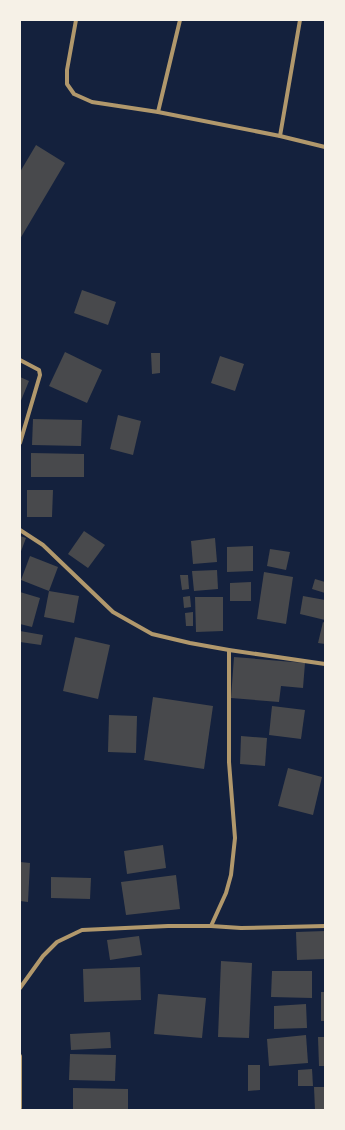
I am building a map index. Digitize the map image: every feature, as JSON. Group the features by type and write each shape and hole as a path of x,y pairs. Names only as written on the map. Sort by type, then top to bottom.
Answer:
{"street":[{"path":"76,20 67,70 67,84 74,94 92,102 158,112 325,146"},
{"path":"158,112 180,20"},
{"path":"280,136 300,20"},
{"path":"20,360 38,370 40,376 20,443"},
{"path":"20,530 43,545 113,612 152,634 229,650 325,664"},
{"path":"211,926 226,893 231,875 235,838 229,762 229,650"},
{"path":"20,988 43,956 57,942 82,930 211,926 241,928 325,926"},
{"path":"20,1056 20,1108"}],"building":[{"path":"36,145 65,163 20,239 20,172"},
{"path":"82,290 116,302 108,325 74,313"},
{"path":"65,352 102,370 87,403 49,386"},
{"path":"151,353 160,353 160,373 152,374"},
{"path":"220,356 244,364 235,391 211,383"},
{"path":"20,377 29,381 20,403"},
{"path":"118,415 141,421 133,455 110,449"},
{"path":"33,419 82,420 81,446 32,445"},
{"path":"31,453 84,454 84,477 31,477"},
{"path":"27,490 53,490 52,517 27,517"},
{"path":"84,531 105,545 88,568 68,554"},
{"path":"20,536 26,538 20,554"},
{"path":"215,538 217,562 193,564 191,541"},
{"path":"253,546 253,571 227,572 227,547"},
{"path":"270,549 290,552 286,570 267,566"},
{"path":"30,556 58,567 49,591 21,580"},
{"path":"217,570 218,589 194,591 192,571"},
{"path":"264,572 293,577 286,624 257,619"},
{"path":"180,575 188,575 189,589 182,590"},
{"path":"315,579 325,582 325,593 312,589"},
{"path":"251,582 251,601 230,601 230,583"},
{"path":"49,591 79,596 74,623 44,617"},
{"path":"20,592 40,598 32,627 20,624"},
{"path":"190,596 191,607 184,608 183,597"},
{"path":"303,596 325,600 325,620 300,614"},
{"path":"195,597 223,597 223,631 196,632"},
{"path":"193,612 193,626 186,626 185,613"},
{"path":"323,622 325,623 325,644 318,643"},
{"path":"20,631 43,635 41,645 20,642"},
{"path":"75,637 110,645 98,699 63,691"},
{"path":"234,657 305,663 303,688 281,686 279,702 231,698"},
{"path":"153,697 213,706 204,769 144,760"},
{"path":"272,706 305,710 301,739 269,735"},
{"path":"109,715 137,716 136,753 108,752"},
{"path":"241,736 267,738 265,766 240,764"},
{"path":"288,768 322,777 313,815 278,806"},
{"path":"163,845 166,868 127,874 124,851"},
{"path":"20,862 30,863 28,902 20,901"},
{"path":"176,875 180,909 126,915 121,882"},
{"path":"51,877 91,878 90,899 51,898"},
{"path":"325,931 325,959 297,960 296,932"},
{"path":"139,936 142,955 110,960 107,940"},
{"path":"221,961 252,963 249,1038 218,1037"},
{"path":"140,967 141,1000 84,1002 83,969"},
{"path":"272,971 312,971 312,998 271,997"},
{"path":"321,992 325,992 325,1021 321,1021"},
{"path":"158,994 206,998 202,1038 154,1034"},
{"path":"306,1004 307,1028 274,1029 274,1006"},
{"path":"110,1032 111,1048 71,1050 70,1034"},
{"path":"306,1035 308,1063 269,1066 267,1039"},
{"path":"318,1037 325,1037 325,1066 319,1066"},
{"path":"70,1054 116,1055 115,1081 69,1080"},
{"path":"248,1065 260,1065 260,1090 248,1091"},
{"path":"312,1069 313,1086 298,1086 298,1070"},
{"path":"314,1087 325,1087 325,1110 315,1110"},
{"path":"73,1088 128,1089 128,1109 73,1109"}]}
